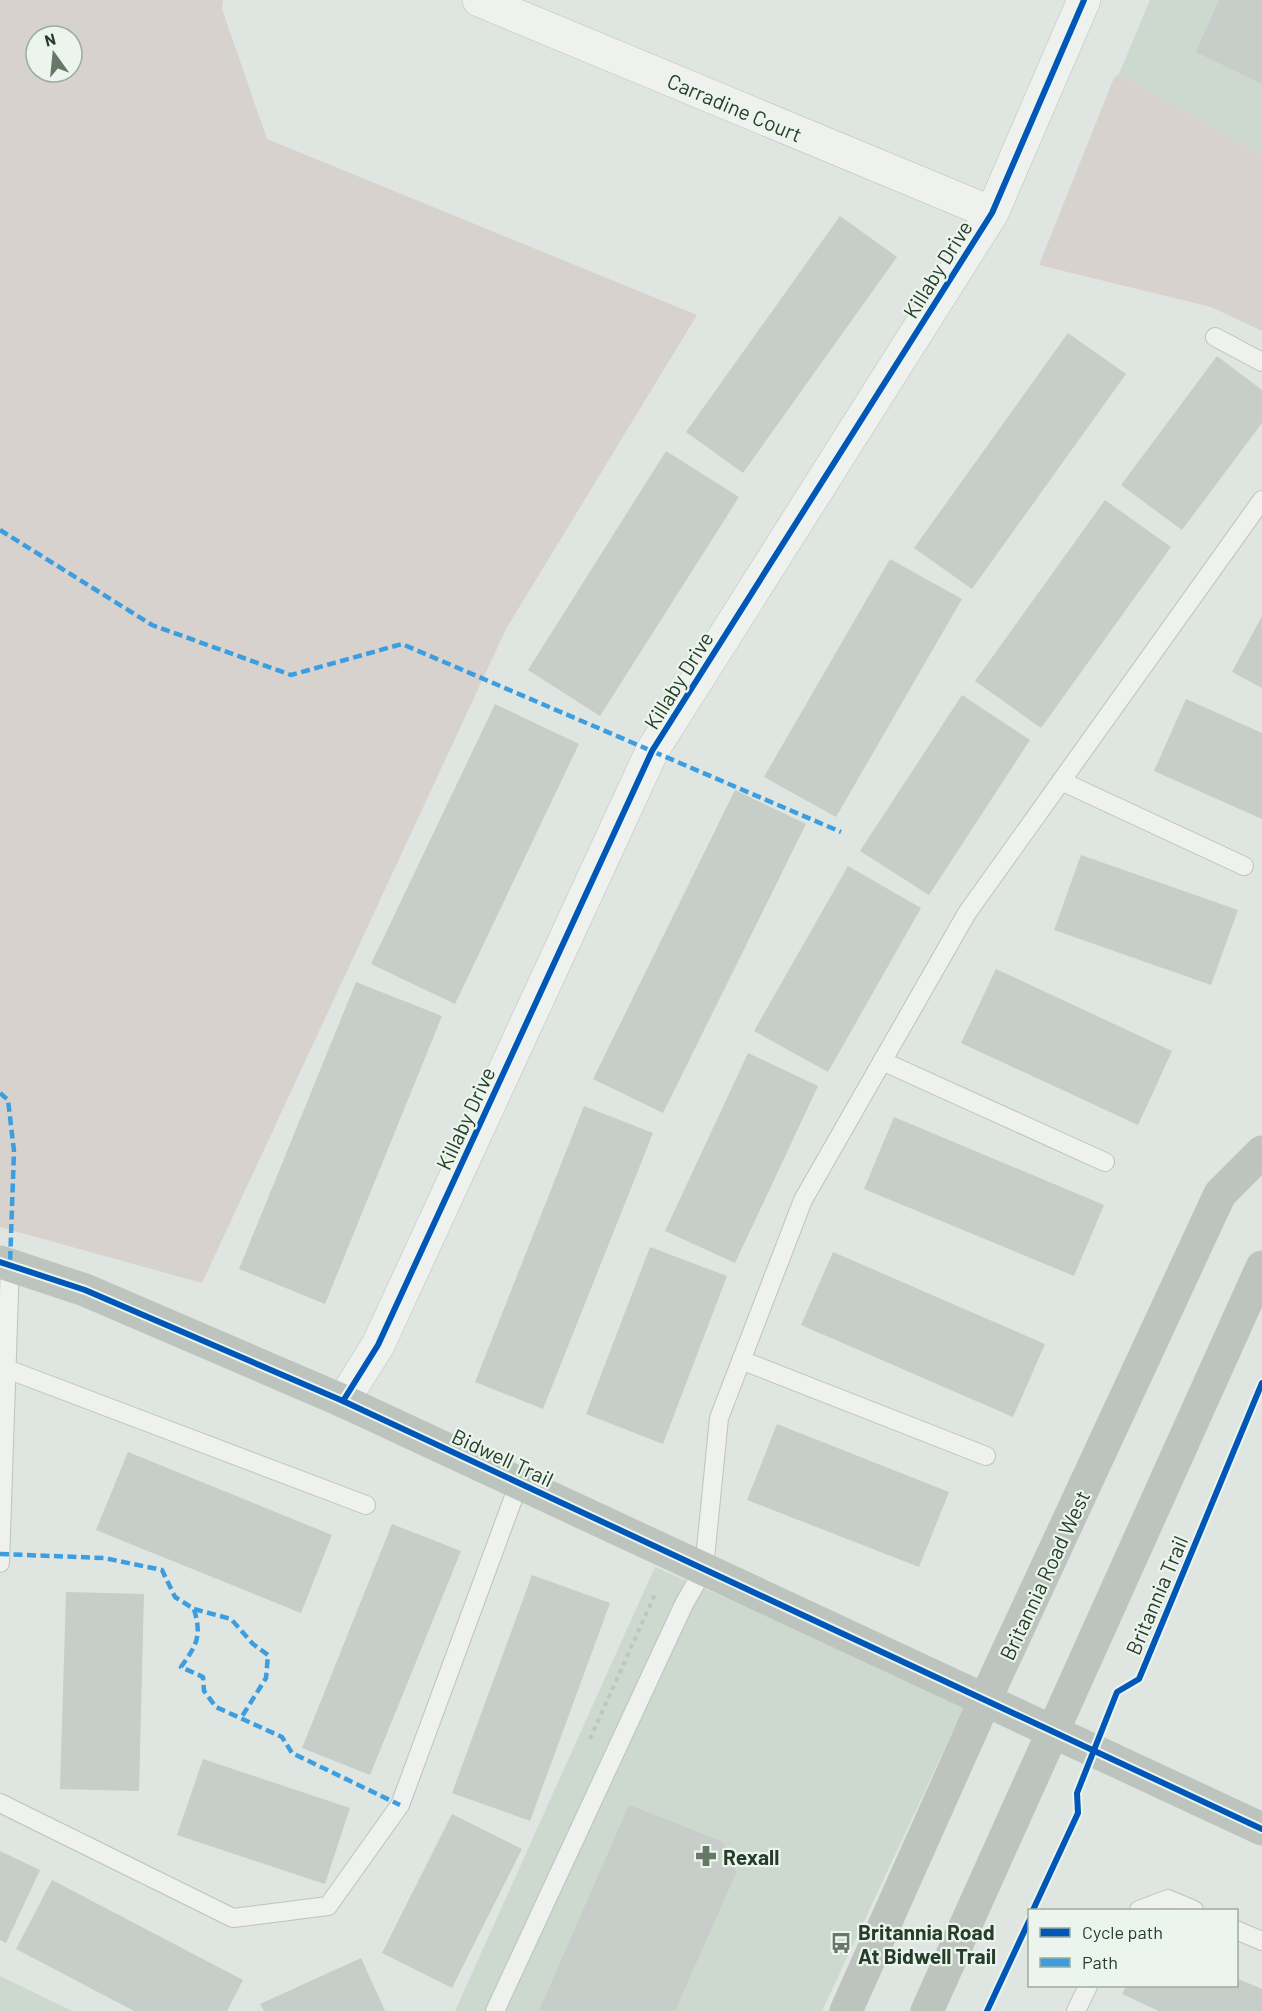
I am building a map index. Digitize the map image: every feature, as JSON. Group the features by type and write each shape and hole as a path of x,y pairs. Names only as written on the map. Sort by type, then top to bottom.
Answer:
{"main road":[{"name":"Britannia Road West","path":"846,2011 985,1700 1220,1194 1262,1152"},
{"name":"Bidwell Trail","path":"5,1263 85,1290 343,1401 1262,1828"},
{"path":"927,2011 1262,1267"}],"street":[{"name":"Carradine Court","path":"479,0 992,213"},
{"name":"Killaby Drive","path":"343,1401 378,1345 652,751 992,213 1084,0"}],"lane":[{"path":"1215,337 1262,362"},
{"path":"495,2011 684,1604 704,1569 719,1418 803,1200 967,913 1262,500"},
{"path":"1061,781 1244,866"},
{"path":"882,1060 1104,1162"},
{"path":"0,1563 7,1369 5,1263"},
{"path":"741,1360 986,1456"},
{"path":"7,1369 366,1505"},
{"path":"0,1803 233,1918 328,1906 400,1805 519,1483"},
{"path":"1144,1909 1168,1899 1190,1909"},
{"path":"1238,1931 1262,1941"},
{"path":"1076,2011 1088,1987"}],"shaded area":[{"path":"0,0 223,0 222,9 267,139 697,315 506,629 202,1283 0,1227"},
{"path":"1150,0 1262,0 1262,156 1119,74"},
{"path":"1119,74 1262,156 1262,331 1211,307 1039,265 1114,78"},
{"path":"655,1567 966,1703 822,2011 455,2011"},
{"path":"0,1976 72,2011 0,2011"}],"building":[{"path":"1219,0 1262,0 1262,84 1196,52"},
{"path":"840,216 897,257 743,473 686,432"},
{"path":"1068,333 1126,374 972,589 914,548"},
{"path":"1217,356 1262,390 1262,423 1182,530 1121,485"},
{"path":"666,451 739,497 600,716 528,670"},
{"path":"1105,500 1171,547 1041,728 975,681"},
{"path":"890,559 962,599 836,817 764,777"},
{"path":"1262,616 1262,688 1232,672"},
{"path":"962,695 1030,740 929,895 860,851"},
{"path":"1186,699 1262,733 1262,819 1154,771"},
{"path":"495,704 579,744 455,1004 371,964"},
{"path":"735,790 806,824 663,1113 593,1079"},
{"path":"1081,855 1238,910 1211,985 1054,930"},
{"path":"848,866 921,908 828,1072 754,1031"},
{"path":"996,969 1172,1051 1138,1125 961,1043"},
{"path":"356,982 442,1016 325,1304 239,1269"},
{"path":"748,1053 818,1086 735,1263 665,1231"},
{"path":"584,1106 653,1133 543,1409 475,1382"},
{"path":"894,1117 1104,1205 1074,1276 864,1189"},
{"path":"650,1247 727,1276 663,1444 586,1414"},
{"path":"833,1252 1045,1344 1013,1417 801,1325"},
{"path":"777,1424 949,1492 919,1567 747,1500"},
{"path":"128,1452 332,1535 301,1613 96,1530"},
{"path":"392,1524 461,1551 370,1775 302,1748"},
{"path":"532,1575 610,1603 530,1821 452,1793"},
{"path":"66,1592 144,1594 139,1791 60,1789"},
{"path":"203,1759 350,1808 325,1884 177,1835"},
{"path":"629,1805 721,1841 730,1852 736,1873 675,2011 539,2011"},
{"path":"452,1814 522,1849 452,1988 382,1953"},
{"path":"0,1851 40,1870 6,1943 0,1940"},
{"path":"52,1880 243,1980 227,2011 134,2011 16,1949"},
{"path":"361,1958 385,2011 264,2011 260,2004"},
{"path":"1238,1979 1262,1989 1262,2011 1159,2011 1122,1994 1126,1987 1238,1987"}],"marked path":[{"path":"0,530 152,625 291,675 402,644 841,832"},
{"path":"0,1093 8,1100 14,1151 10,1264"},
{"path":"0,1554 104,1558 162,1570 175,1597 194,1609 198,1627 194,1646 181,1667 203,1677 204,1691 216,1707 282,1737 292,1753 400,1805"},
{"path":"194,1609 231,1619 253,1644 268,1655 266,1678 241,1718"}],"cycle path":[{"path":"343,1401 378,1345 652,751 992,213 1084,0"},
{"path":"0,1262 85,1290 343,1401 1262,1829"},
{"name":"Britannia Trail","path":"1033,1909 1078,1813 1077,1793 1117,1692 1139,1679 1262,1383"},
{"path":"987,2011 1028,1923"}],"place":[{"name":"Rexall","path":"706,1856"},
{"name":"Britannia Road At Bidwell Trail","path":"841,1943"}]}
